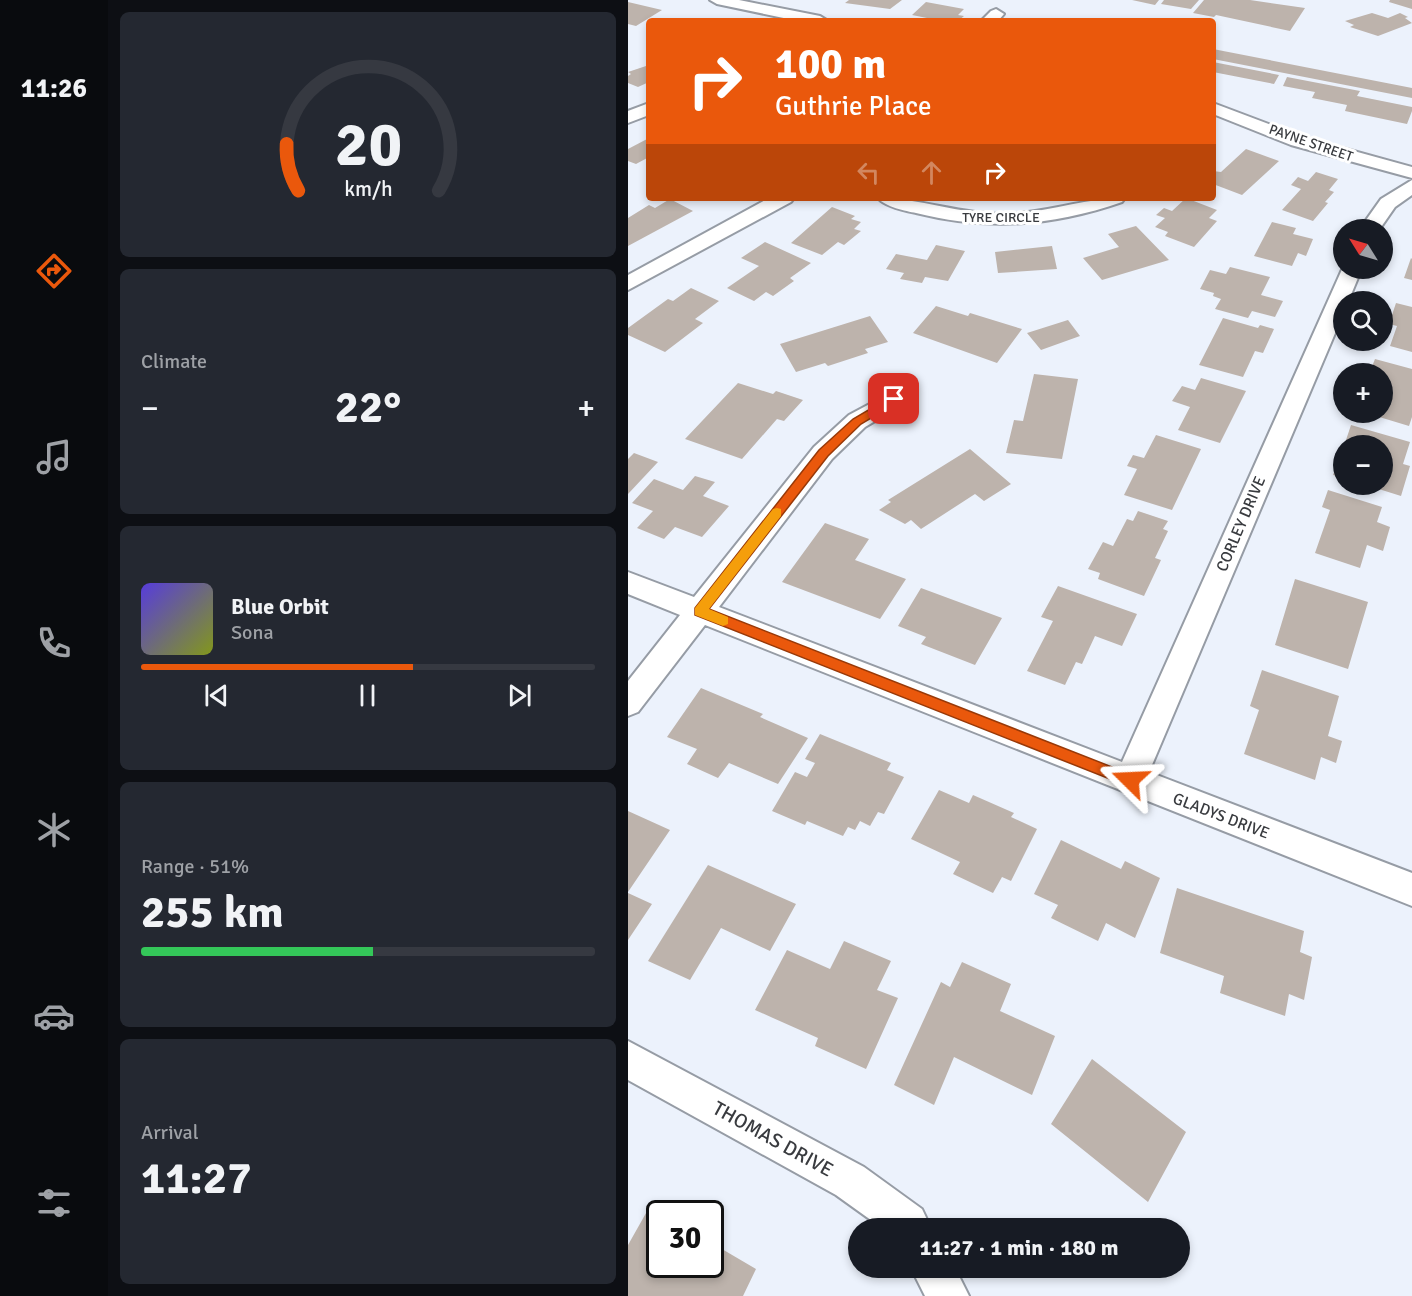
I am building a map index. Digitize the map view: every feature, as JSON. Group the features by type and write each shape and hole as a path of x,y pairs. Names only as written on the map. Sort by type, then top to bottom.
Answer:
{"street":[{"path":"717,0 790,18"},
{"path":"628,118 646,109"},
{"name":"PAYNE STREET","path":"1217,115 1297,141 1411,173"},
{"path":"1377,219 1388,203 1411,186"},
{"path":"628,284 728,226 778,201"},
{"name":"TYRE CIRCLE","path":"896,201 917,209 956,218 1000,220 1048,217 1090,208 1108,201"},
{"name":"CORLEY DRIVE","path":"1130,780 1347,279"},
{"path":"628,703 823,453 857,421 894,399"},
{"name":"GLADYS DRIVE","path":"628,583 1411,890"},
{"name":"THOMAS DRIVE","path":"628,1060 850,1181 901,1218"},
{"path":"938,1278 948,1296"}],"building":[{"path":"849,0 902,0 890,9 845,3"},
{"path":"1132,0 1159,0 1155,5"},
{"path":"1164,0 1199,0 1191,9 1161,4"},
{"path":"1204,0 1250,0 1305,8 1290,31 1216,15 1214,17 1193,13"},
{"path":"1390,0 1412,0 1412,9 1389,2"},
{"path":"628,2 662,10 636,26 628,24"},
{"path":"926,2 964,9 958,15 964,16 962,18 927,18 912,15"},
{"path":"1372,13 1388,18 1400,13 1408,17 1405,18 1412,23 1378,36 1350,27 1354,25 1345,21"},
{"path":"1216,50 1412,88 1412,98 1216,60"},
{"path":"1216,63 1279,75 1274,84 1216,73"},
{"path":"646,66 646,83 638,87 628,83 628,76 631,74 628,72"},
{"path":"1287,77 1360,91 1357,96 1412,107 1412,111 1407,124 1345,111 1347,105 1312,98 1315,92 1283,86"},
{"path":"646,140 646,159 636,164 628,161 628,149"},
{"path":"1246,149 1279,161 1242,195 1216,185 1216,171 1221,172"},
{"path":"1316,172 1338,179 1329,190 1334,192 1325,202 1328,203 1313,221 1282,210 1301,189 1291,185 1298,177 1308,181"},
{"path":"667,201 674,201 693,211 628,246 628,218 649,205 655,208"},
{"path":"1183,201 1194,201 1217,210 1209,218 1217,221 1194,247 1165,236 1168,232 1155,227 1165,218 1156,215 1164,208 1172,211"},
{"path":"832,207 855,216 851,219 861,222 854,229 861,231 844,245 838,242 822,255 791,243"},
{"path":"1272,222 1296,228 1293,234 1313,239 1306,256 1298,253 1292,266 1254,256"},
{"path":"1136,226 1169,260 1102,280 1083,258 1119,247 1108,234"},
{"path":"765,242 811,263 790,278 794,281 773,296 766,292 754,301 727,288 759,266 741,258"},
{"path":"936,245 965,251 948,281 925,277 922,283 900,279 904,273 886,269 896,254 927,260"},
{"path":"1052,246 1057,269 998,273 995,252"},
{"path":"1412,259 1412,280 1404,278"},
{"path":"1230,267 1270,277 1261,295 1283,301 1275,317 1252,311 1248,318 1215,309 1221,299 1213,296 1214,293 1200,289 1210,270 1226,274"},
{"path":"691,288 719,301 695,319 703,323 665,352 628,335 628,328 668,299 673,301"},
{"path":"1396,303 1412,307 1412,352 1393,347 1397,326 1393,325"},
{"path":"936,306 968,316 970,313 1022,329 997,363 913,333"},
{"path":"870,316 888,342 865,349 868,353 828,366 825,363 796,372 780,344"},
{"path":"1223,318 1258,328 1260,325 1274,329 1263,353 1255,351 1243,377 1199,365"},
{"path":"1068,320 1080,336 1041,350 1027,333"},
{"path":"1375,359 1390,363 1373,363"},
{"path":"1393,364 1412,369 1412,417 1409,426 1393,421"},
{"path":"1034,374 1078,379 1062,459 1006,453 1014,420 1023,421"},
{"path":"1201,378 1246,391 1220,443 1178,430 1190,407 1172,401 1182,386 1195,390"},
{"path":"738,383 773,394 776,391 803,400 784,421 777,419 742,459 685,439"},
{"path":"1351,425 1386,435 1348,435"},
{"path":"1156,435 1201,449 1172,510 1124,495 1137,469 1127,466 1133,455 1144,458"},
{"path":"1393,437 1410,442 1403,464 1410,466 1401,496 1393,493"},
{"path":"970,449 1011,484 984,501 975,494 921,529 911,520 905,524 879,510 891,502 888,500"},
{"path":"634,453 658,462 628,494 628,459"},
{"path":"695,476 715,482 703,496 729,506 702,537 675,527 664,539 637,528 653,511 632,503 654,479 683,490"},
{"path":"1328,490 1333,492 1333,495 1344,495 1382,507 1377,522 1390,527 1383,551 1367,545 1360,568 1315,553 1330,510 1322,507"},
{"path":"1138,511 1168,521 1163,529 1168,531 1155,558 1161,560 1144,596 1098,579 1100,573 1088,569 1103,542 1113,546 1127,519 1133,521"},
{"path":"825,523 869,539 855,560 906,579 880,619 782,582"},
{"path":"1295,579 1368,602 1348,669 1275,645"},
{"path":"1058,586 1137,614 1122,646 1095,636 1082,664 1076,662 1065,685 1027,671 1053,621 1041,617"},
{"path":"921,588 1002,618 975,665 921,644 926,637 898,626"},
{"path":"1262,670 1339,696 1328,736 1342,741 1336,763 1321,757 1315,780 1244,754 1259,710 1250,706"},
{"path":"701,688 763,714 760,717 808,738 778,784 729,763 718,778 687,764 697,749 667,737"},
{"path":"820,734 891,763 887,770 904,777 884,814 878,812 870,826 860,821 855,830 848,827 843,836 807,821 805,825 772,811 795,772 807,777 815,763 805,759"},
{"path":"939,790 969,803 973,795 1014,813 1011,817 1037,829 1011,881 1002,877 993,893 953,874 960,862 911,839"},
{"path":"628,811 670,830 628,892"},
{"path":"1061,840 1121,869 1125,861 1160,878 1135,938 1106,923 1098,941 1051,918 1058,905 1034,894"},
{"path":"708,865 796,904 770,951 721,928 690,980 648,961"},
{"path":"1177,888 1304,931 1300,952 1312,957 1304,1000 1289,994 1285,1016 1220,993 1224,976 1160,953"},
{"path":"628,893 652,904 628,940"},
{"path":"844,941 891,961 877,990 898,998 866,1069 815,1046 818,1038 755,1010 787,950 830,969"},
{"path":"962,962 1011,984 1000,1011 1055,1036 1032,1095 954,1057 934,1105 894,1085 941,982 950,987"},
{"path":"1092,1059 1186,1132 1148,1202 1051,1124"},
{"path":"646,1213 646,1278 724,1278 724,1250 756,1269 743,1296 628,1296 628,1245"}],"slow traffic":[{"path":"723,620 700,611 777,512"}],"route":[{"path":"894,399 857,421 823,453 700,611 1130,780"}]}
